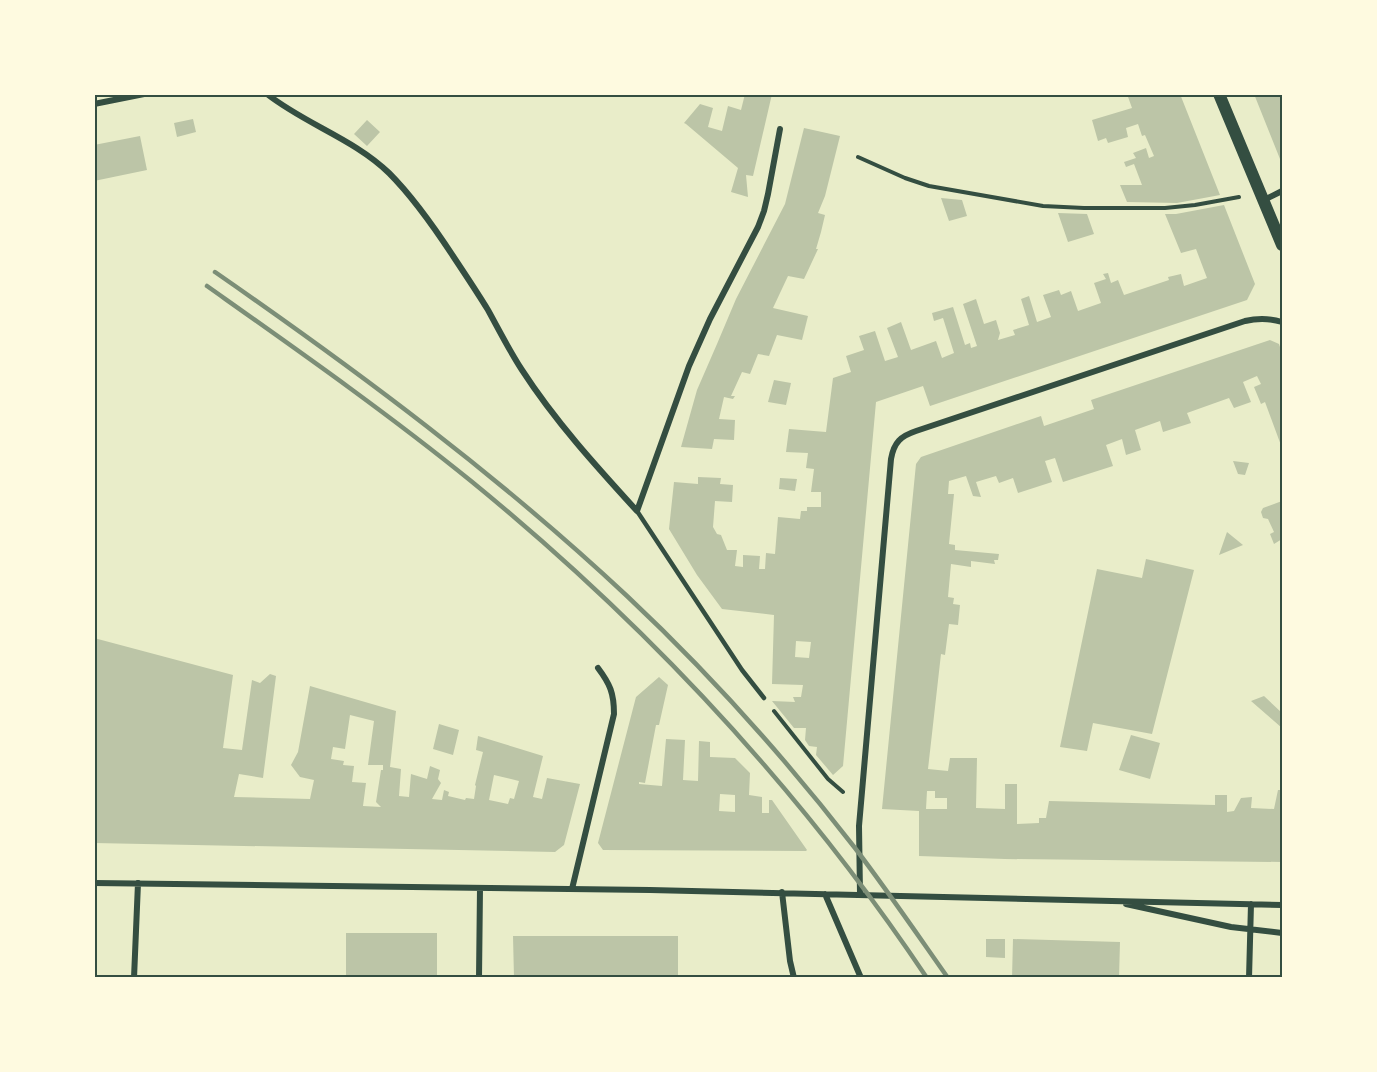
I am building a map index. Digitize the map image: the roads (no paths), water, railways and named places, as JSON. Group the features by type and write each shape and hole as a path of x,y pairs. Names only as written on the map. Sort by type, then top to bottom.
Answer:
{"main road":[{"path":"1219,94 1282,245"}],"street":[{"path":"94,104 144,94"},
{"path":"267,94 289,110 356,147 374,160 402,188 429,220 458,263 488,309 521,368 552,413 597,468 637,511 692,358 764,211 780,129"},
{"path":"1262,196 1282,191"},
{"path":"860,894 861,803 891,459 897,443 905,435 916,431 1245,321 1257,318 1282,322"},
{"path":"572,889 614,714 612,690 598,668"},
{"path":"94,883 782,892 1282,905"},
{"path":"134,978 138,883"},
{"path":"479,978 480,888"},
{"path":"782,892 794,978"},
{"path":"825,894 861,978"},
{"path":"1111,901 1251,931 1282,933"},
{"path":"1250,978 1251,904"}],"lane":[{"path":"637,511 724,644 764,698"}],"railway":[{"path":"215,272 375,387 478,467 578,552 658,625 717,686 802,782 867,864 948,978"},
{"path":"207,286 439,455 536,536 598,593 659,652 773,776 827,841 927,978"}]}
